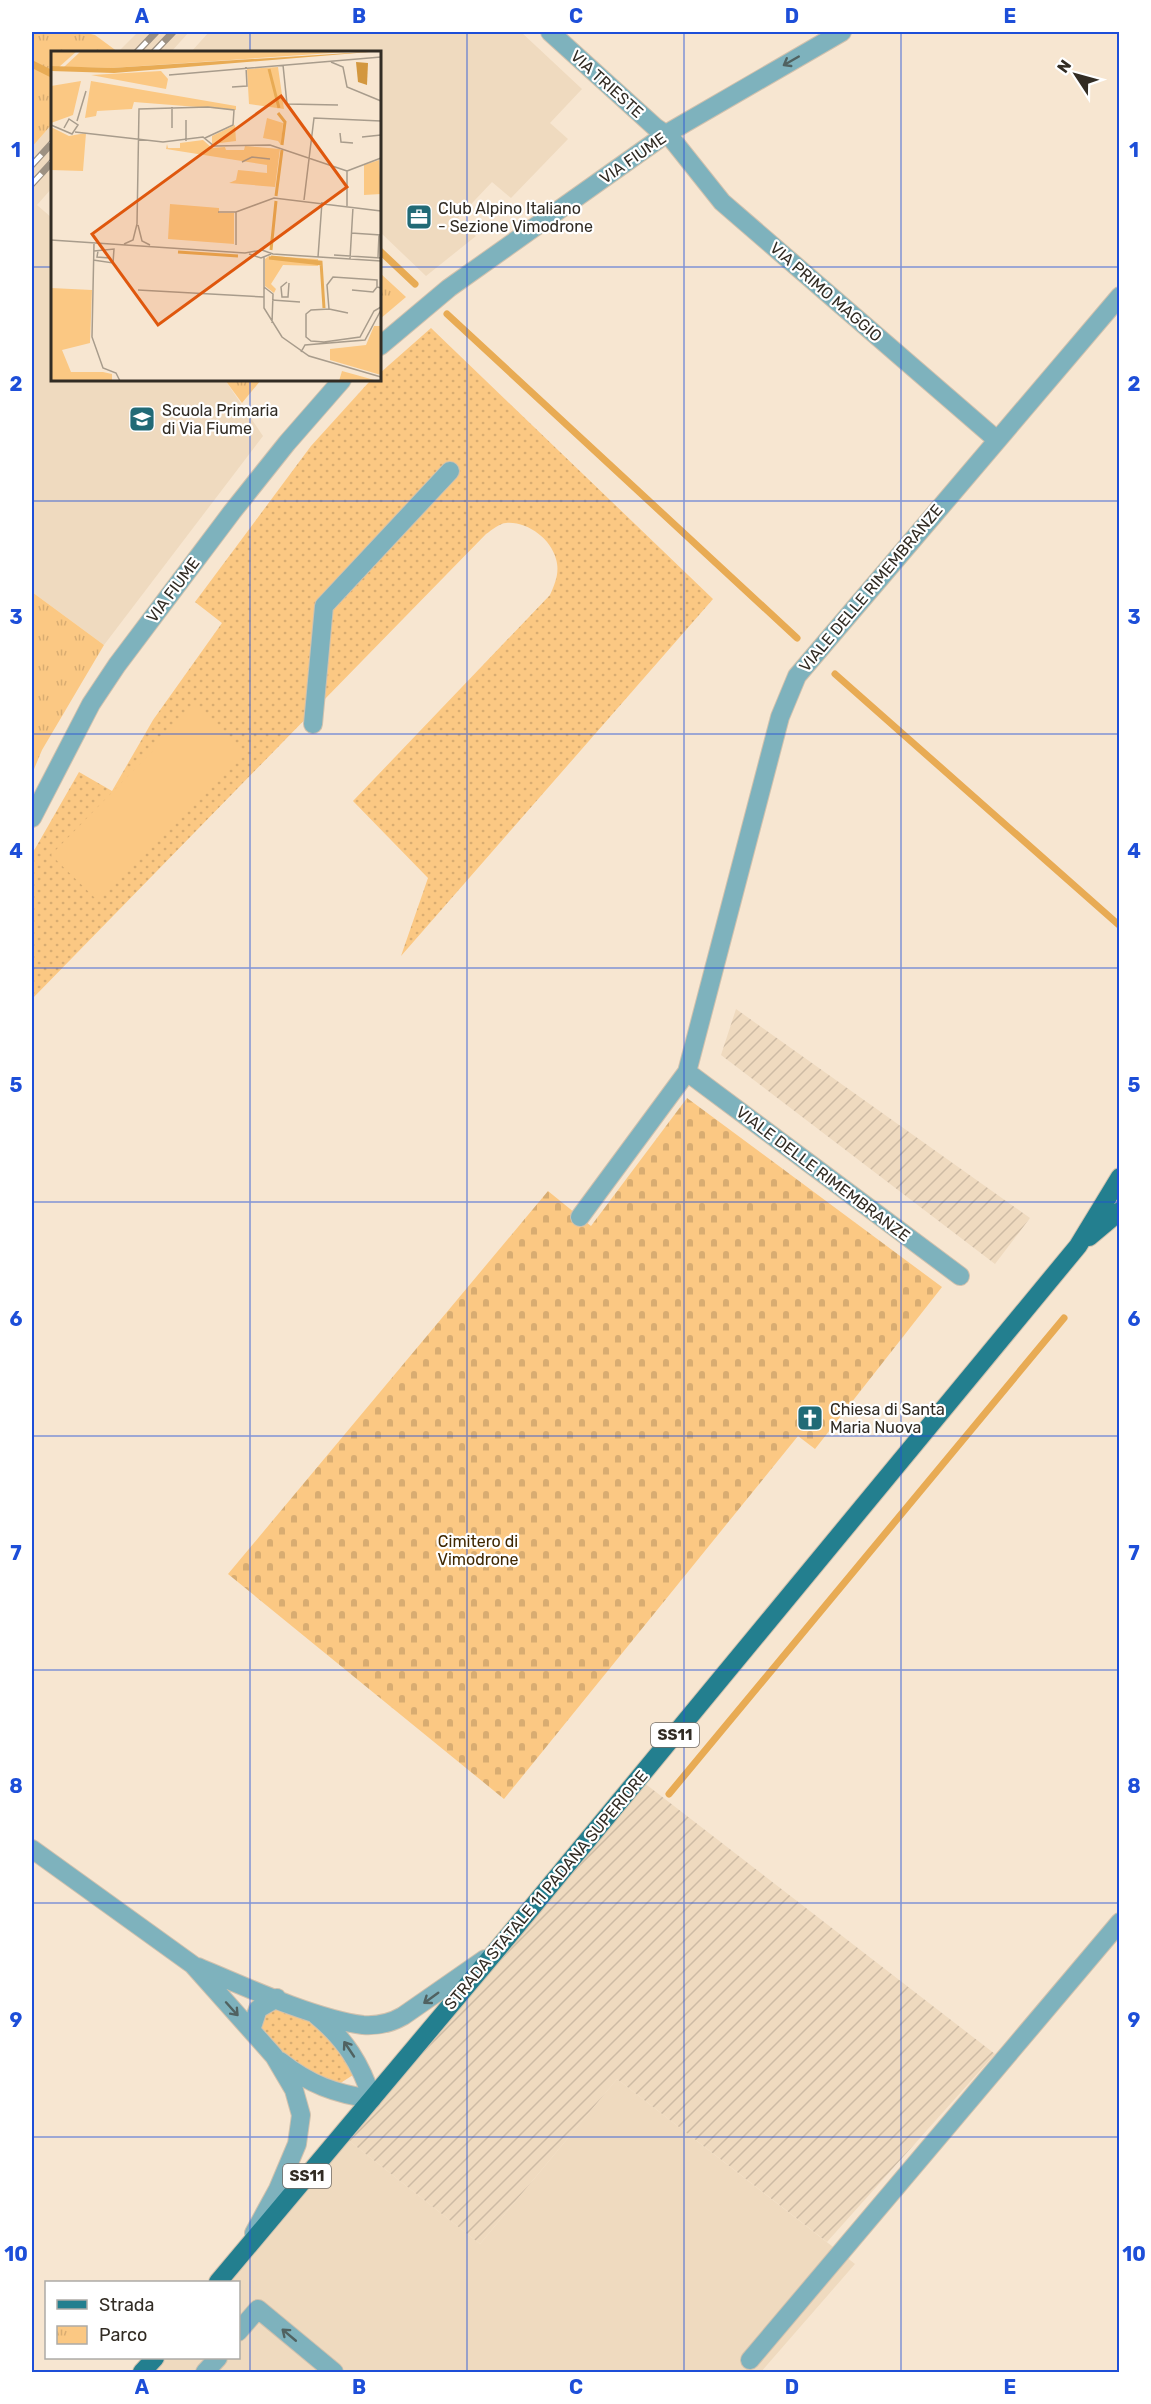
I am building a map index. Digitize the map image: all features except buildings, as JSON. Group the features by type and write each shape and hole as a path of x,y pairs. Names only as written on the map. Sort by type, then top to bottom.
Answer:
{"main road":[{"name":"STRADA STATALE 11 PADANA SUPERIORE","path":"220,2281 496,1951 1078,1246 1119,1177"},
{"name":"STRADA STATALE 11 PADANA SUPERIORE","path":"1078,1246 1119,1211"},
{"path":"142,2373 154,2359"}],"street":[{"name":"VIA TRIESTE","path":"550,32 666,134"},
{"name":"VIA FIUME","path":"381,345 449,288 666,134 842,32"},
{"name":"VIA PRIMO MAGGIO","path":"666,134 722,202 997,440"},
{"name":"VIALE DELLE RIMEMBRANZE","path":"580,1217 687,1072 780,717 792,684 806,662 1119,296"},
{"name":"VIA FIUME","path":"32,818 86,714 117,665 239,503 341,381"},
{"path":"313,724 324,606 450,471"},
{"name":"VIALE DELLE RIMEMBRANZE","path":"687,1072 960,1276"},
{"path":"32,1849 193,1965 274,2056 300,2076 323,2088 346,2096 372,2099 362,2070 348,2047 310,2010"},
{"path":"750,2360 1119,1922"},
{"path":"193,1965 310,2010 364,2025 390,2022 417,2008 496,1951"},
{"path":"251,2030 258,2009 277,1998"},
{"path":"243,2252 284,2176 301,2126 298,2099 274,2056"},
{"path":"240,2330 258,2309 334,2373"},
{"path":"206,2373 217,2359"}],"shaded area":[{"path":"138,32 189,32 172,51 119,51"},
{"path":"209,32 521,32 582,89 550,123 568,139 511,198 492,182 458,218 476,236 426,276 381,233 381,51 192,51"},
{"name":"Scuola Primaria di Via Fiume","path":"51,125 51,189 37,205 51,217 51,381 226,381 263,436 104,645 32,592 32,147"},
{"path":"736,1009 1030,1218 995,1264 721,1055"},
{"path":"643,1782 995,2054 827,2242 617,2079 480,2244 348,2140"},
{"path":"617,2079 855,2264 761,2372 153,2372 165,2359 240,2359 240,2281 229,2281 348,2140 480,2244"}],"green space":[{"path":"32,32 82,32 95,35 117,51 51,51 51,125 32,147"},
{"path":"381,274 406,297 381,318"},
{"path":"431,328 713,599 401,956 428,878 353,801 550,595 557,573 556,559 544,538 522,525 506,523 499,525 486,534 32,999 32,854 79,772 112,791 153,720 222,623 195,602 311,446 369,382 381,381 381,372"},
{"path":"226,381 260,381 242,403"},
{"path":"32,592 104,645 42,750 32,774"},
{"path":"197,705 243,750 97,900 51,855"},
{"name":"Cimitero di Vimodrone","path":"687,1098 942,1287 815,1449 798,1436 504,1799 228,1574 548,1191 591,1226"},
{"path":"270,2006 310,2021 325,2032 348,2059 353,2075 339,2084 294,2067 259,2028 259,2015"}],"waterway":[{"path":"32,64 51,74"},
{"path":"381,252 415,284"},
{"path":"447,314 797,638"},
{"path":"835,674 1120,926"},
{"path":"669,1794 1064,1318"}],"railway":[{"path":"138,51 156,32"},
{"path":"155,51 173,32"},
{"path":"32,165 51,144"},
{"path":"32,184 51,163"}],"place":[{"name":"Club Alpino Italiano - Sezione Vimodrone","path":"419,217"},
{"name":"Scuola Primaria di Via Fiume","path":"142,419"},
{"name":"Chiesa di Santa Maria Nuova","path":"810,1418"}]}
